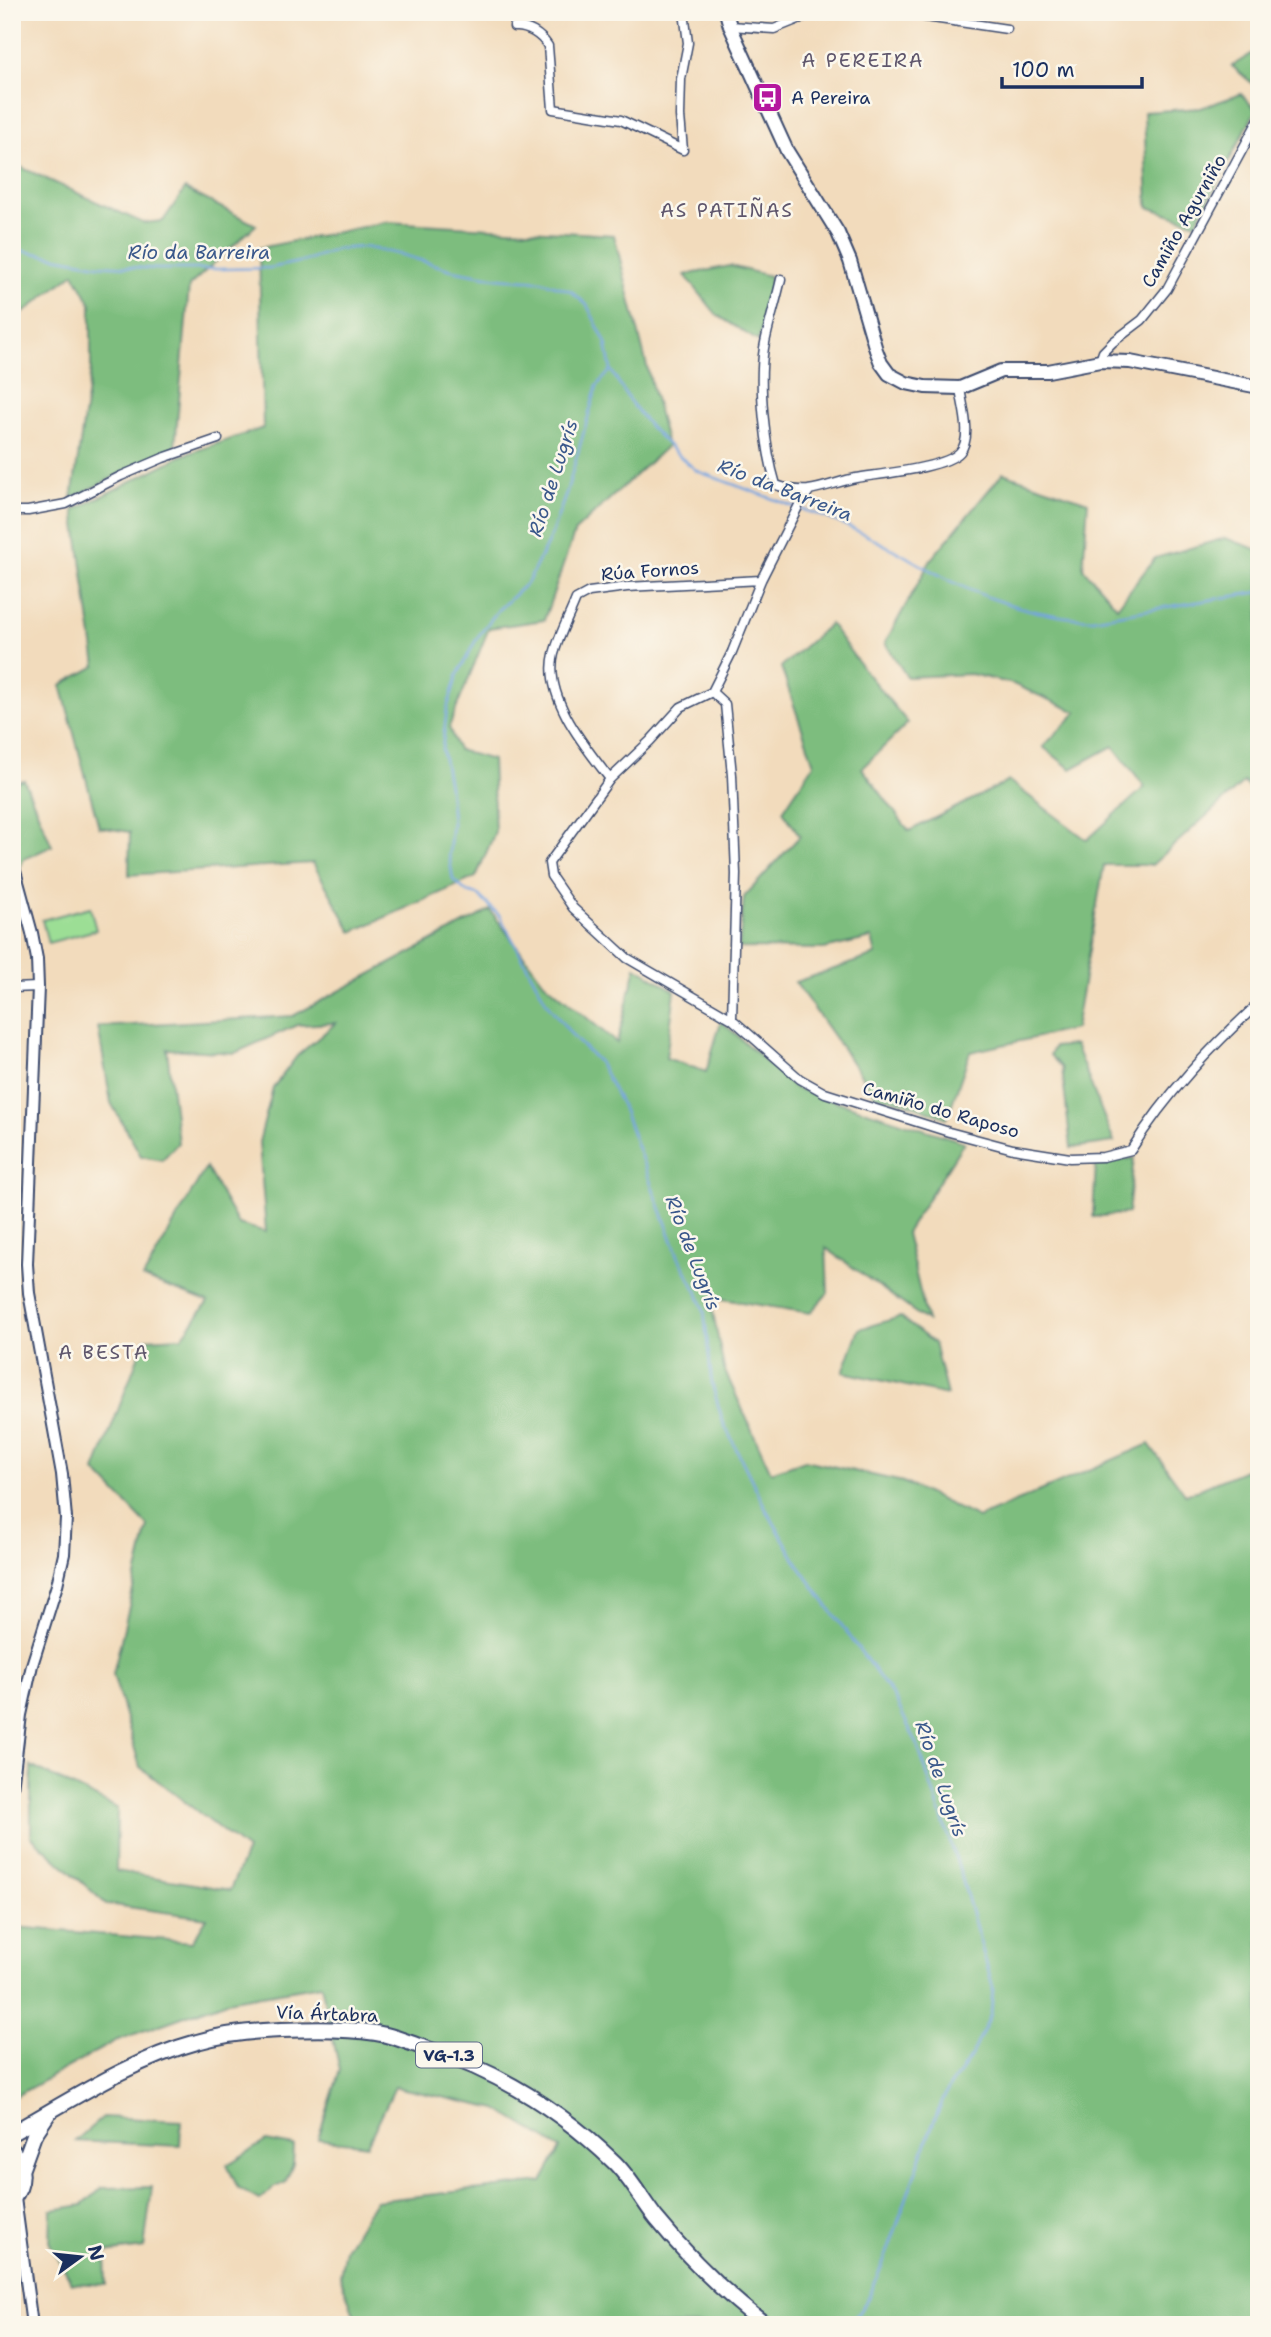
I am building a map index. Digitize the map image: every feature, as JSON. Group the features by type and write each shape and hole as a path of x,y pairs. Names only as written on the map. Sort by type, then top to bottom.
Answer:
{"highway":[{"name":"Vía Ártabra","path":"12,2133 96,2085 147,2060 197,2041 259,2031 312,2029 385,2035 452,2056 511,2083 565,2119 617,2165 657,2218 694,2260 741,2306 766,2325"},
{"path":"14,2199 20,2189 22,2168 34,2135 48,2113"},
{"path":"12,2150 22,2168"}],"main road":[{"path":"726,12 787,151 838,233 850,261 881,363 889,374 906,383 925,387 960,388 1001,371 1048,371 1100,361 1130,362 1259,387"}],"street":[{"path":"514,27 523,27 533,32 544,39 548,46 554,109 621,120 683,150 681,79 688,43 684,12"},
{"path":"730,26 740,24 774,29 816,12"},
{"path":"892,12 1007,29"},
{"name":"Camiño Agurniño","path":"1100,361 1103,352 1142,320 1167,289 1259,119"},
{"path":"781,279 764,348 762,379 770,467 776,485 790,490 810,489 854,478 901,472 953,458 963,449 966,432 960,388"},
{"path":"12,511 28,512 66,504 152,462 218,439"},
{"path":"712,692 725,704 732,775 737,884 732,1018 628,958 573,908 551,876 549,863 610,779 681,707 712,692 732,652 761,580 800,503 810,489"},
{"name":"Rúa Fornos","path":"610,779 583,744 561,705 553,677 554,655 576,598 589,592 627,587 761,580"},
{"path":"12,860 37,959 27,1264 29,1293 62,1474 66,1518 64,1554 20,1715 12,1789"},
{"path":"12,988 38,987"},
{"name":"Camiño do Raposo","path":"732,1018 800,1079 825,1093 1013,1149 1070,1158 1103,1157 1131,1150 1143,1130 1192,1069 1259,1003"},
{"path":"14,2199 32,2325"},
{"path":"12,2227 22,2245"}],"green space":[{"path":"1259,49 1259,89 1232,66"},
{"path":"1241,94 1256,110 1196,223 1148,207 1144,112 1201,108"},
{"path":"16,165 143,223 163,221 185,189 256,225 189,286 175,447 72,498 91,369 91,304 74,273 12,322 12,167"},
{"path":"387,222 614,235 667,446 575,531 544,620 489,628 449,727 458,750 492,760 495,832 476,877 352,932 313,863 129,875 130,832 99,827 61,685 96,666 74,510 181,456 263,428 259,248"},
{"path":"730,266 770,276 770,302 758,341 717,315 685,275"},
{"path":"1003,473 1088,502 1083,568 1117,607 1155,558 1225,538 1259,550 1259,801 1244,782 1152,865 1104,865 1075,1029 970,1052 947,1118 904,1102 876,1096 795,982 876,955 872,938 824,949 739,948 744,897 800,836 783,811 814,764 781,667 830,624 908,723 862,768 909,831 1009,781 1087,840 1145,787 1113,746 1071,769 1043,747 1077,712 1013,684 971,674 907,677 885,643 932,558"},
{"path":"24,780 52,846 24,859 12,880 12,783"},
{"path":"90,907 96,930 48,943 42,920"},
{"path":"490,910 544,982 617,1043 636,967 675,991 666,1058 706,1072 721,1021 795,1088 964,1142 906,1233 927,1321 826,1248 828,1293 810,1313 710,1297 724,1369 771,1472 805,1460 903,1482 978,1518 1149,1444 1186,1495 1259,1464 1259,2325 358,2325 340,2276 345,2249 375,2201 542,2182 560,2148 497,2109 395,2087 367,2145 318,2139 340,2070 321,1985 227,2001 115,2041 12,2098 12,1957 15,1927 192,1942 207,1918 106,1904 31,1836 31,1766 117,1808 116,1871 230,1890 247,1850 140,1767 113,1674 148,1526 95,1471 145,1339 182,1337 208,1302 143,1278 206,1167 238,1224 266,1232 259,1142 273,1088 297,1056 336,1023 297,1025 235,1053 167,1049 178,1143 162,1160 141,1156 111,1103 98,1027 293,1016"},
{"path":"1075,1045 1114,1142 1071,1148 1062,1068 1050,1055 1054,1047"},
{"path":"1134,1158 1128,1213 1093,1217 1096,1163"},
{"path":"900,1317 934,1343 947,1395 843,1372 859,1329"},
{"path":"103,2117 181,2121 180,2146 75,2141"},
{"path":"266,2141 294,2146 293,2164 285,2183 273,2188 259,2200 238,2188 227,2165"},
{"path":"152,2187 144,2248 105,2253 106,2285 72,2283 50,2244 51,2210 83,2205 102,2188"}],"waterway":[{"name":"Río da Barreira","path":"12,249 99,265 223,269 270,268 304,261 338,249 364,247 403,255 452,270 497,278 541,281 571,291 587,305 606,343 611,370 629,400 650,427 676,453 697,471 795,507"},
{"name":"Río de Lugrís","path":"611,370 597,386 566,494 550,538 528,582 498,610 477,638 457,676 447,709 442,749 452,822 449,855 453,880 467,892 478,895 500,916 548,1005 576,1040 599,1062 622,1106 679,1258 704,1310 712,1384 723,1422 767,1511 801,1569 895,1699 917,1744 959,1868 993,1987 991,2014 972,2055 947,2091 869,2297 850,2325"},
{"name":"Río da Barreira","path":"801,509 861,533 972,591 1058,616 1092,619 1259,592"}],"place":[{"name":"A Pereira","path":"768,98"}],"district":[{"name":"A PEREIRA","path":"863,60"},
{"name":"AS PATIÑAS","path":"727,210"},
{"name":"A BESTA","path":"104,1352"}]}
